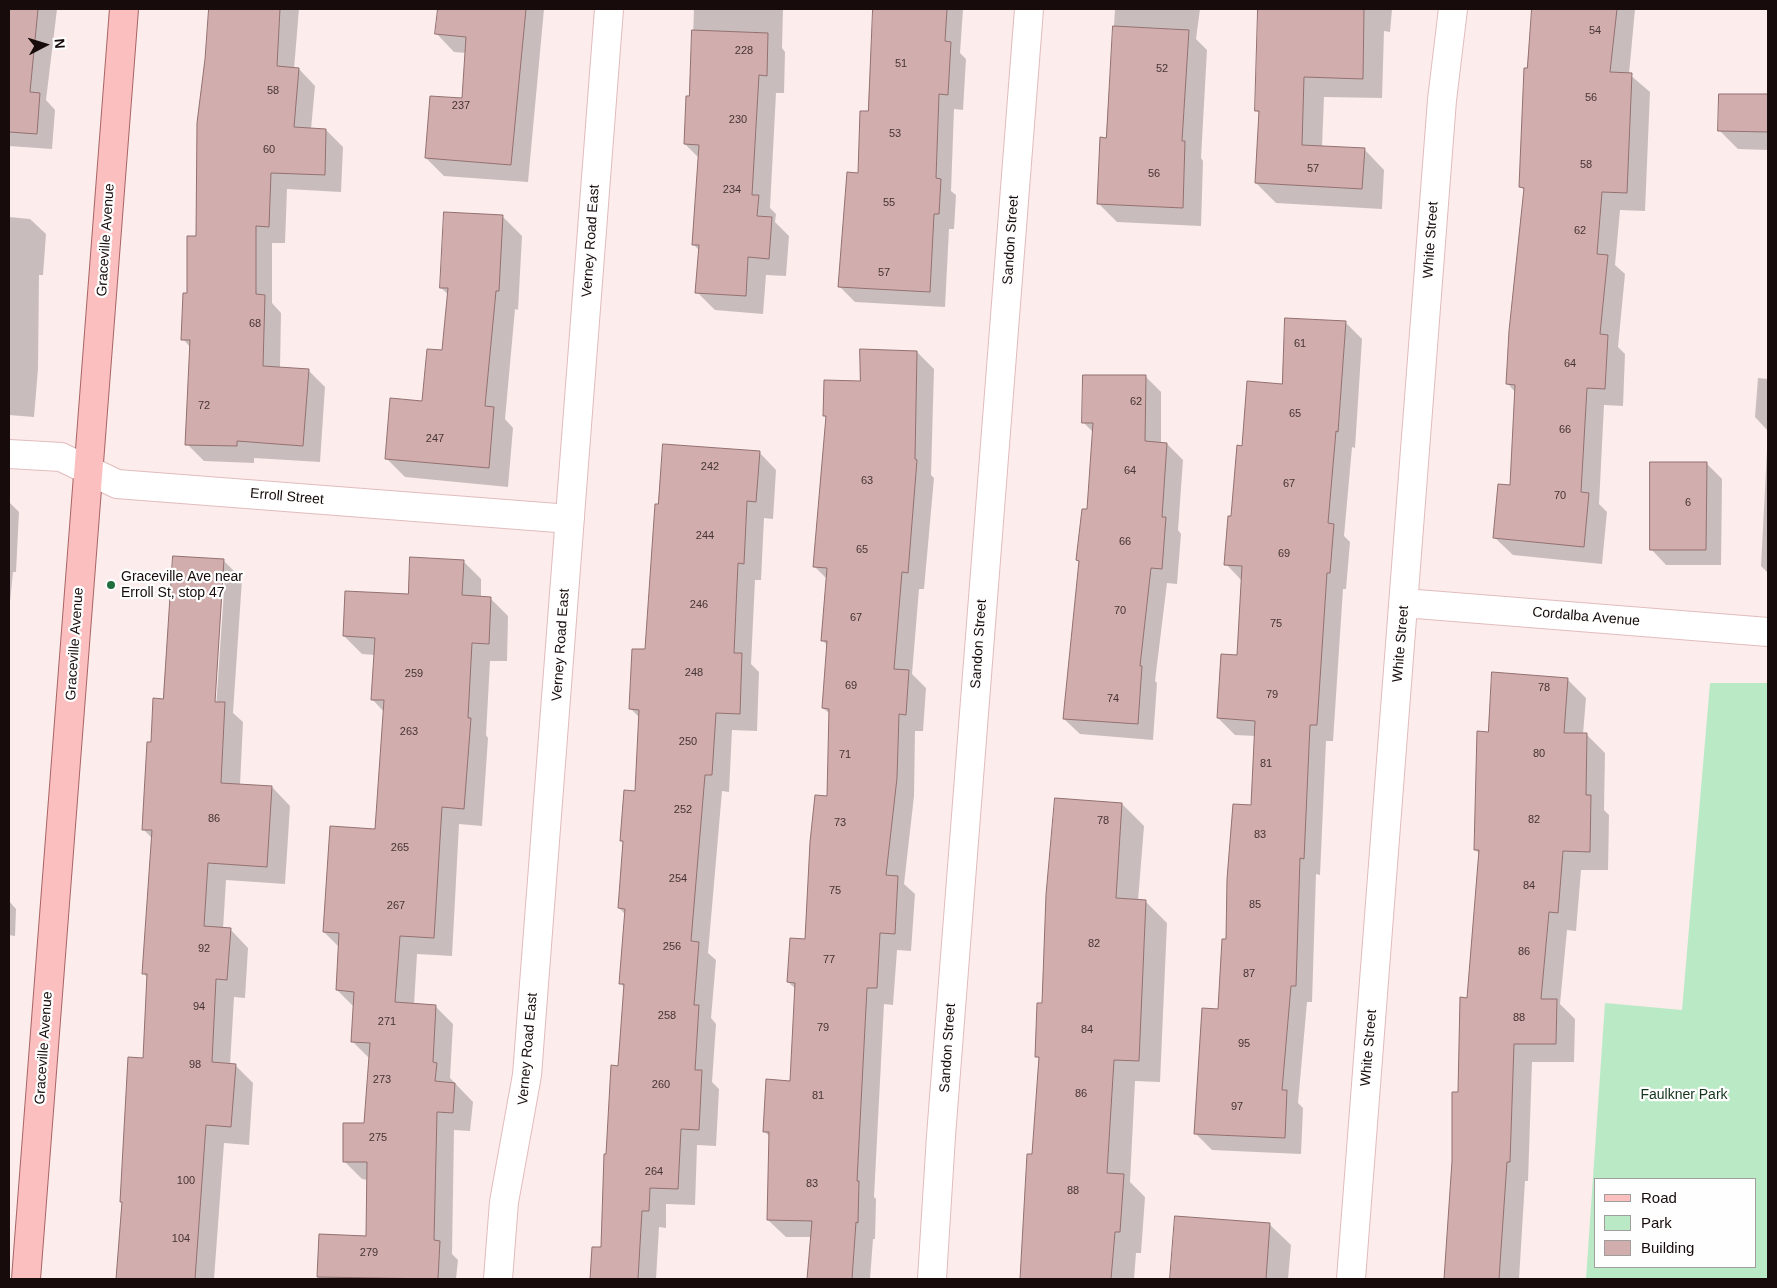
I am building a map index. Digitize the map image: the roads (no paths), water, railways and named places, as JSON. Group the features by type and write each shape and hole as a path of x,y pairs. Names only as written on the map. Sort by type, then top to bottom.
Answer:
{"main road":[{"name":"Graceville Avenue","path":"26,1279 124,9"}],"street":[{"name":"Verney Road East","path":"498,1279 504,1202 527,1075 609,9"},
{"name":"Sandon Street","path":"932,1279 1029,9"},
{"name":"White Street","path":"1352,1279 1442,100 1453,9"},
{"name":"Erroll Street","path":"9,454 62,458 117,484 570,519"},
{"name":"Cordalba Avenue","path":"1404,603 1768,632"}],"place":[{"name":"Graceville Ave near Erroll St, stop 47","path":"111,585"}],"park label":[{"name":"Faulkner Park","path":"1684,1095"}]}
